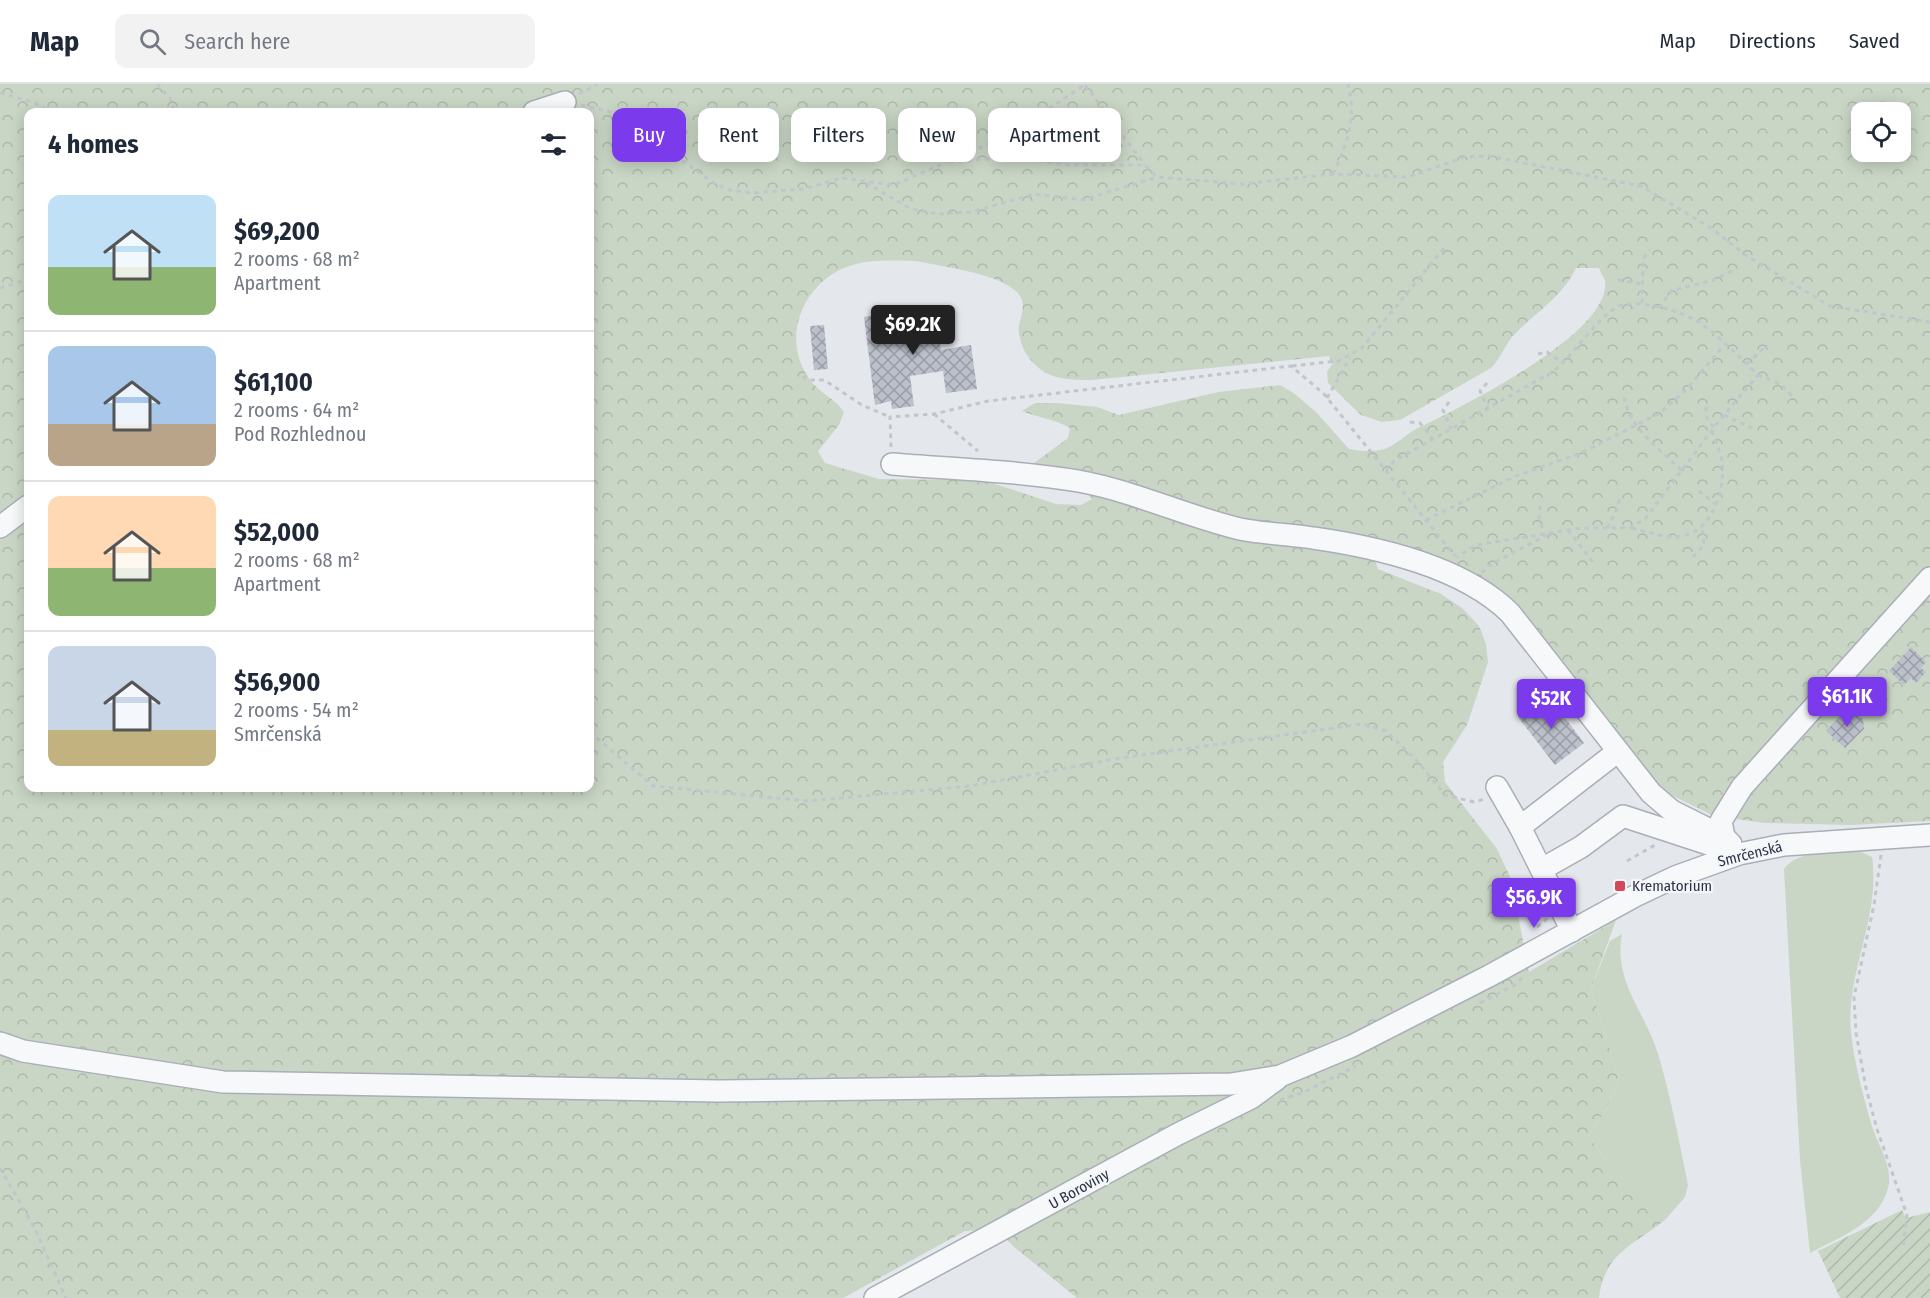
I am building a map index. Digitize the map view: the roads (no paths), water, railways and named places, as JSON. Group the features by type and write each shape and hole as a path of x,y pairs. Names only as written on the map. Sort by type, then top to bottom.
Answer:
{"street":[{"path":"546,108 565,102"},
{"path":"892,464 1077,481 1118,490 1243,530 1366,547 1422,565 1483,591 1510,613 1651,793 1672,811 1724,837 1739,854"},
{"path":"0,527 24,509"},
{"path":"1724,837 1721,820 1742,787 1930,578"},
{"path":"1520,827 1617,752"},
{"path":"1499,791 1542,869 1572,931"},
{"path":"1542,869 1581,847 1623,816 1739,854"},
{"name":"Smrčenská","path":"1280,1076 1352,1046 1674,877 1739,854 1784,845 1930,835"},
{"path":"0,1043 23,1051 223,1082 719,1091 1198,1085 1231,1084 1280,1076"},
{"name":"U Boroviny","path":"875,1298 1178,1134 1251,1098 1268,1088 1280,1076"}],"place":[{"name":"Krematorium","path":"1620,886"}]}
